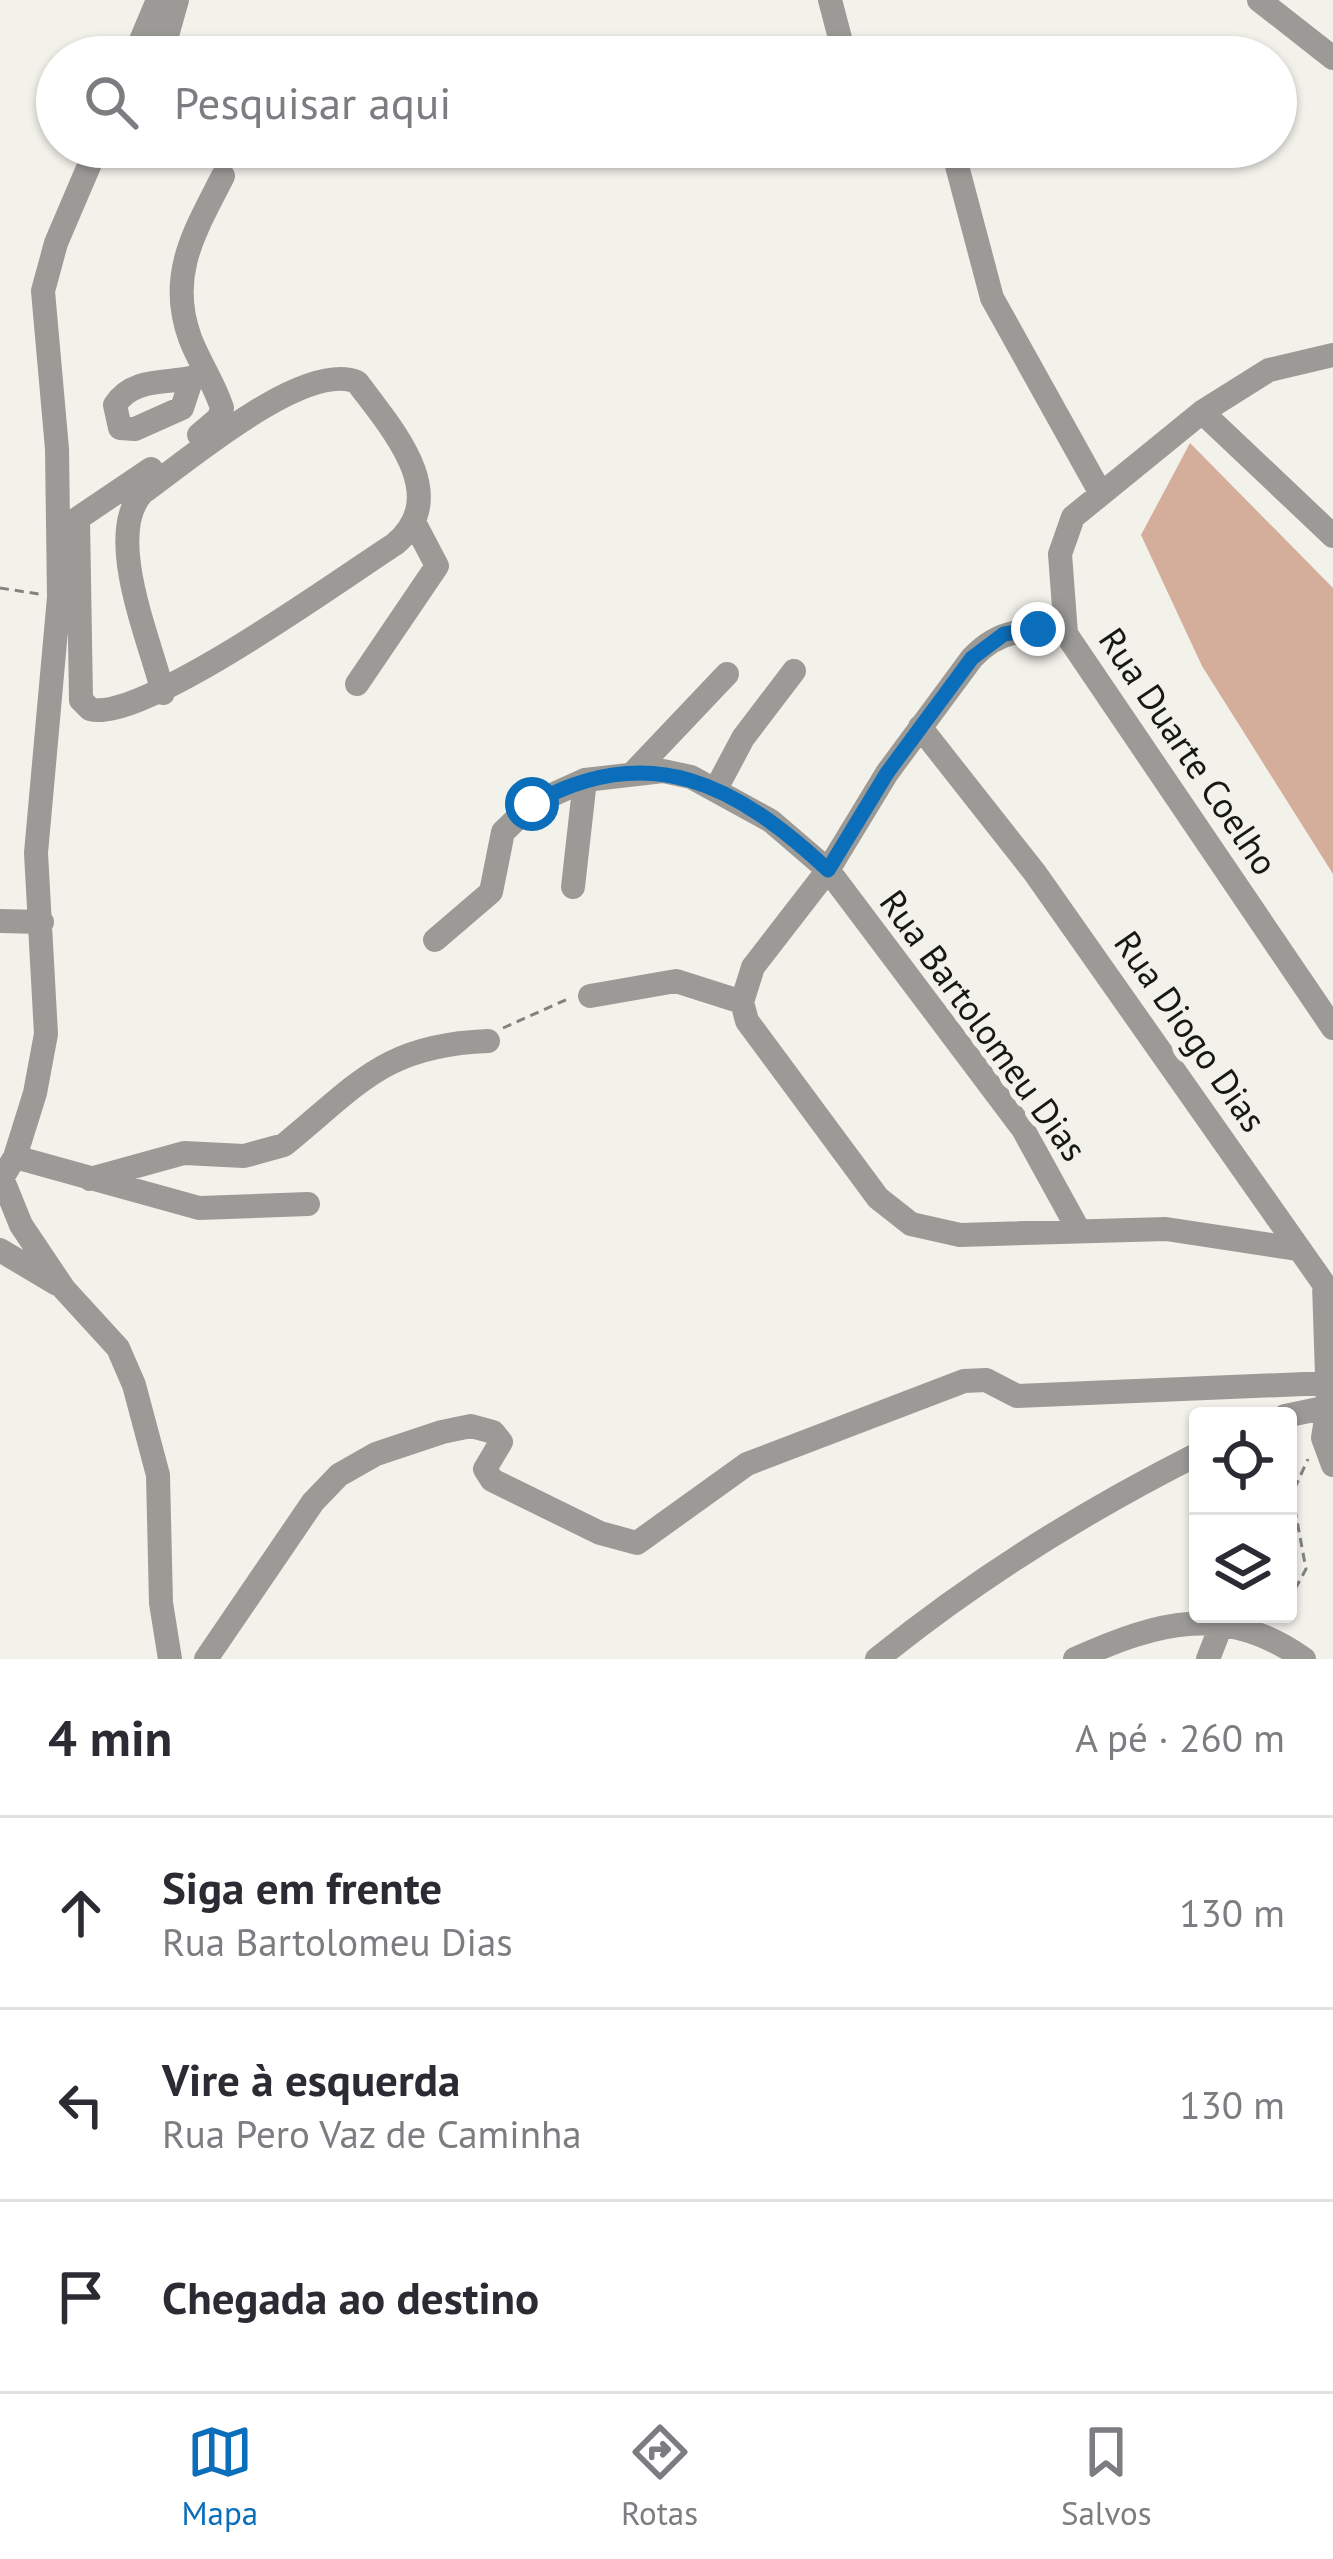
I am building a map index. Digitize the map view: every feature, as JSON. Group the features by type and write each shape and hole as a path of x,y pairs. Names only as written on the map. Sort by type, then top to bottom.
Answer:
{"street":[{"path":"143,36 158,0"},
{"path":"167,36 177,0"},
{"path":"830,0 839,36"},
{"path":"1258,0 1333,58"},
{"path":"88,168 56,243 43,291 81,700 90,709 115,712 164,693 395,544 415,524 420,500 412,464 357,382 343,377 322,382 240,421 130,507 124,538 164,693"},
{"path":"958,168 992,298 1100,492"},
{"path":"170,1659 161,1603 158,1475 151,1432 118,1348 64,1288 21,1225 6,1171 46,1034 37,836 68,525 219,418 220,400 199,377 179,286 185,253 223,176"},
{"name":"Rua Duarte Coelho","path":"1333,355 1269,370 1202,412 1100,492 1065,531 1060,588 1066,634 1333,1028"},
{"path":"1202,412 1333,536"},
{"path":"357,684 437,566 415,524"},
{"path":"1066,634 1018,630 986,643 920,727 828,870 753,968 742,1002 756,1035 890,1212 933,1232 1166,1229 1297,1249"},
{"path":"716,789 743,738 794,671"},
{"path":"634,772 728,674"},
{"name":"Rua Diogo Dias","path":"920,727 1023,857 1297,1249 1328,1280 1330,1398 1323,1438"},
{"name":"Rua Bartolomeu Dias","path":"435,940 491,892 503,832 516,817 585,780 634,772 663,771 716,789 771,821 828,870 1023,1129 1078,1229"},
{"path":"573,887 585,780"},
{"path":"0,921 41,922"},
{"path":"590,996 676,981 742,1002"},
{"path":"90,1179 184,1154 266,1152 284,1144 400,1054 449,1042 488,1041"},
{"path":"6,1171 90,1179 199,1208 308,1204"},
{"path":"21,1225 1,1251 64,1288"},
{"path":"206,1659 313,1502 339,1475 376,1454 442,1432 487,1429 501,1440 485,1466 492,1480 600,1533 637,1543 729,1475 774,1452 940,1389 986,1380 1017,1396 1330,1398"},
{"path":"1297,1411 1330,1398"},
{"path":"1323,1438 1333,1465"},
{"path":"877,1659 953,1597 1030,1547 1189,1459"},
{"path":"1076,1659 1166,1626 1222,1623 1270,1635 1304,1659"},
{"path":"1208,1659 1222,1623"}],"path":[{"path":"0,588 59,597"},
{"path":"488,1041 556,1001 590,996"},
{"path":"1296,1515 1292,1493 1300,1469 1323,1438"},
{"path":"1297,1520 1306,1569 1297,1586"}],"shaded area":[{"path":"1190,443 1333,588 1333,874 1202,666 1141,535"}],"route":[{"path":"532,804 585,780 663,771 691,777 771,821 828,870 887,773 972,658 1004,634 1038,629"}]}
